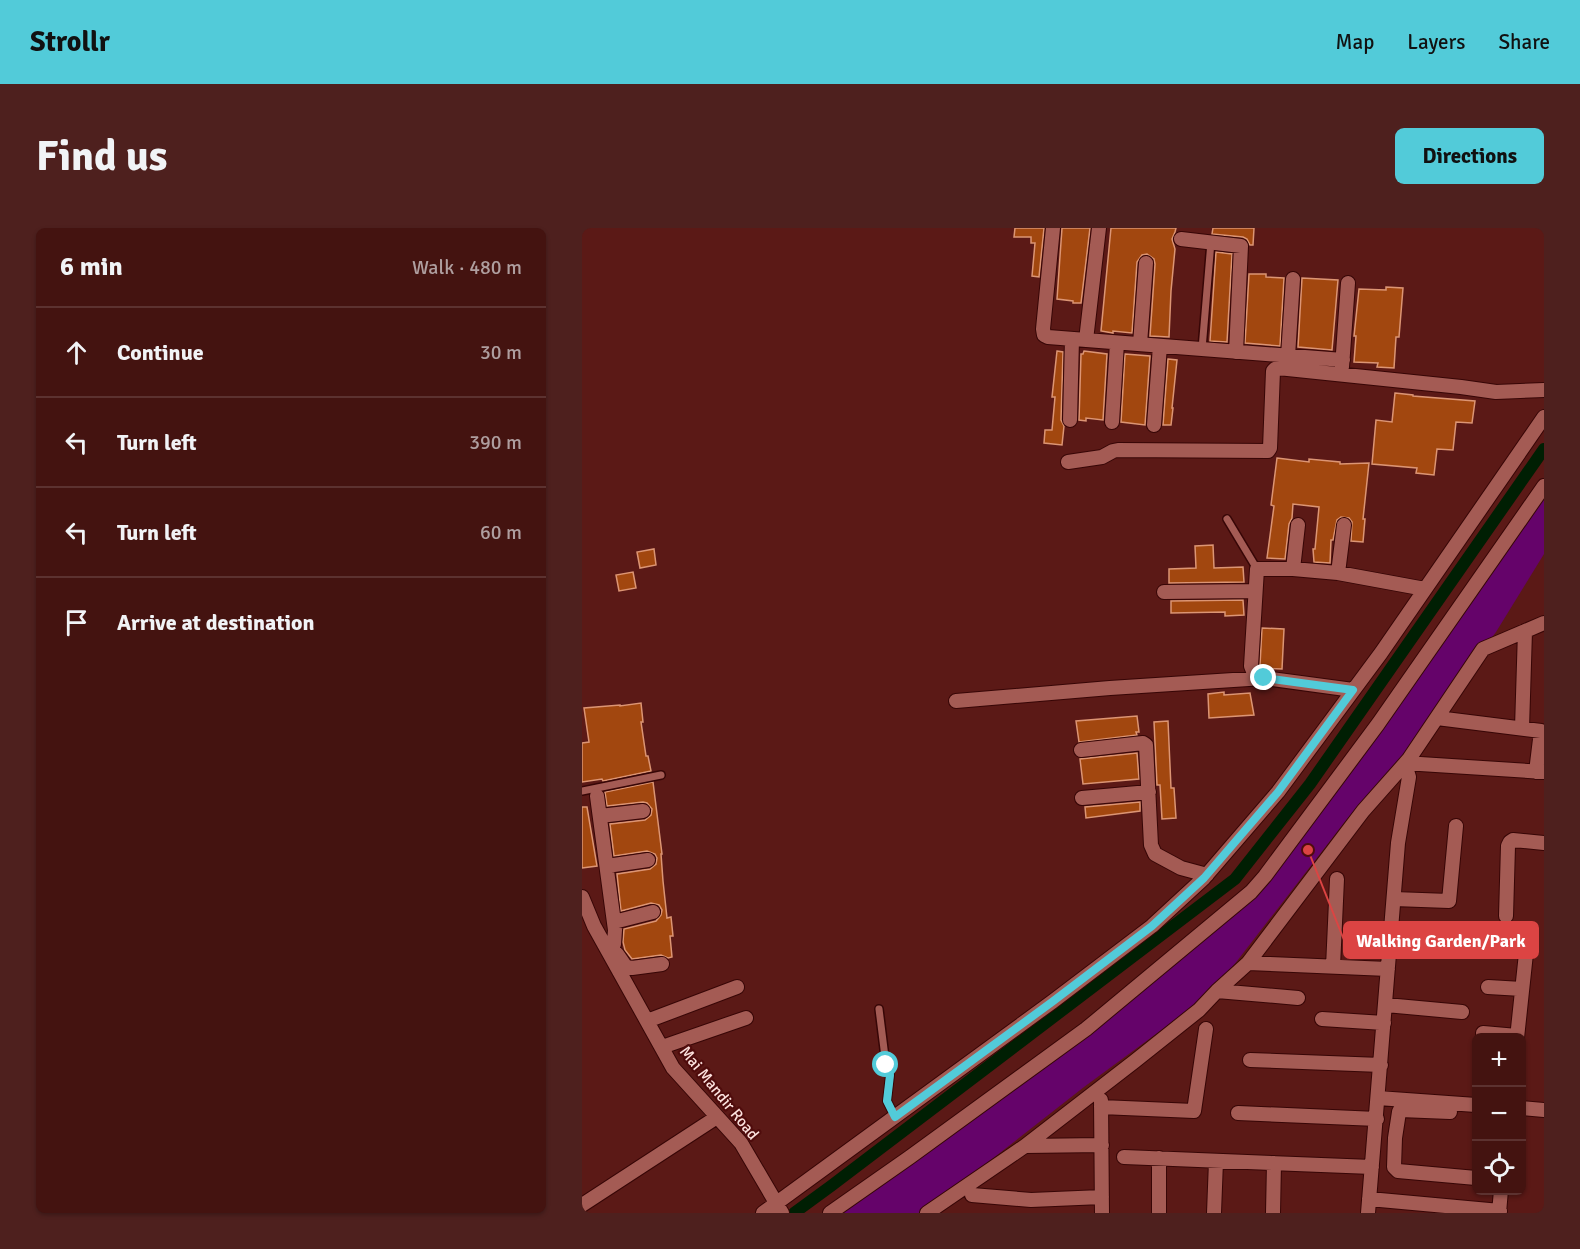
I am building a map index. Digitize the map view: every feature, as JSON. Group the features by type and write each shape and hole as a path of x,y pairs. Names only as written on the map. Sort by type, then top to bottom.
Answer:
{"street":[{"path":"1053,228 1043,329 1044,335 1048,337 1343,360"},
{"path":"1070,420 1079,340 1099,228"},
{"path":"1181,239 1241,246 1236,352"},
{"path":"1140,344 1146,263"},
{"path":"1288,356 1293,279"},
{"path":"1342,375 1348,283"},
{"path":"1112,422 1117,343"},
{"path":"1154,425 1160,346"},
{"path":"1068,462 1102,457 1118,450 1268,451 1270,448 1273,371 1275,369 1496,393 1544,390"},
{"path":"763,1213 780,1210 895,1117 1152,926 1207,875 1278,792 1425,589 1544,417"},
{"path":"830,1213 1086,1029 1251,892 1378,724 1544,486"},
{"path":"1293,569 1298,525"},
{"path":"1338,573 1344,525"},
{"path":"1256,678 1251,666 1257,569 1338,573 1425,589"},
{"path":"1164,592 1255,591"},
{"path":"927,1213 944,1207 1199,1010 1248,963 1363,811 1405,764 1483,649 1544,622"},
{"path":"1522,728 1525,631"},
{"path":"956,701 1256,678 1273,678 1353,690"},
{"path":"1405,764 1540,772 1541,731 1437,718"},
{"path":"1081,750 1143,743 1146,745 1152,845 1155,854 1181,868 1207,875"},
{"path":"1405,764 1409,777 1398,843 1377,1119 1368,1206 1499,1212 1501,1195"},
{"path":"1082,798 1149,792"},
{"path":"597,796 616,937 611,950 626,967 662,964"},
{"path":"600,816 643,811"},
{"path":"1394,900 1447,902 1451,899 1456,826"},
{"path":"1506,916 1510,842 1513,840 1544,843"},
{"path":"607,866 648,860"},
{"path":"1333,967 1337,879"},
{"name":"Mai Mandir Road","path":"582,897 594,926 611,950 673,1068 741,1143 780,1210"},
{"path":"614,922 653,912"},
{"path":"1485,939 1526,942 1527,944 1517,1033"},
{"path":"1390,948 1449,951"},
{"path":"1248,963 1388,969"},
{"path":"648,1021 737,987"},
{"path":"1488,987 1522,989"},
{"path":"1217,991 1298,998"},
{"path":"1386,1005 1462,1012"},
{"path":"662,1047 746,1018"},
{"path":"1322,1019 1384,1023"},
{"path":"1101,1107 1194,1111 1206,1029"},
{"path":"1250,1060 1381,1065"},
{"path":"1101,1085 1102,1213"},
{"path":"1378,1098 1472,1104"},
{"path":"1526,1108 1544,1110"},
{"path":"1450,1112 1400,1110 1395,1138 1394,1167 1395,1169 1472,1178"},
{"path":"1238,1113 1377,1119"},
{"path":"582,1205 717,1117"},
{"path":"1374,1137 1395,1138"},
{"path":"1024,1146 1102,1145"},
{"path":"1124,1156 1372,1167"},
{"path":"1159,1158 1159,1213"},
{"path":"1214,1213 1216,1161"},
{"path":"1273,1213 1274,1163"},
{"path":"972,1195 1031,1200 1102,1197"}],"lane":[{"path":"1202,349 1211,242"},
{"path":"1227,519 1257,569"},
{"path":"582,791 661,775"},
{"path":"879,1009 886,1065 890,1075 887,1101 895,1117"}],"shaded area":[{"path":"1544,495 1544,554 1496,632 1396,768 1347,819 1213,992 1084,1087 920,1213 838,1213 1269,880"}],"building":[{"path":"1015,228 1044,228 1039,277 1032,276 1035,243 1031,243 1031,237 1014,237"},
{"path":"1062,228 1090,228 1081,303 1057,299"},
{"path":"1111,228 1176,228 1172,239 1175,249 1169,337 1150,336 1155,264 1154,259 1147,254 1142,255 1137,262 1132,333 1101,331"},
{"path":"1213,228 1254,228 1253,245 1250,245 1243,237 1212,234"},
{"path":"1216,252 1232,254 1227,342 1210,341"},
{"path":"1249,274 1266,274 1266,277 1284,278 1280,346 1245,343"},
{"path":"1302,278 1338,280 1332,350 1298,347"},
{"path":"1386,287 1403,288 1394,368 1377,367 1378,363 1354,362 1359,289 1386,290"},
{"path":"1057,351 1063,352 1062,445 1044,443 1045,430 1052,430 1055,397 1052,397"},
{"path":"1084,351 1107,354 1103,420 1086,418 1086,421 1079,420 1081,354"},
{"path":"1125,354 1150,356 1145,425 1121,422"},
{"path":"1168,359 1177,360 1171,425 1163,425"},
{"path":"1395,393 1475,401 1472,423 1456,422 1453,450 1437,449 1434,475 1416,473 1417,468 1372,464 1376,420 1392,422"},
{"path":"1277,458 1309,462 1309,459 1340,462 1340,464 1369,463 1363,542 1351,541 1352,522 1349,518 1341,517 1337,520 1333,540 1331,540 1330,563 1314,562 1313,549 1315,549 1319,507 1293,504 1285,559 1267,558"},
{"path":"1213,545 1214,568 1243,567 1244,582 1169,583 1169,569 1196,568 1195,546"},
{"path":"654,549 656,565 640,568 637,552"},
{"path":"633,572 636,588 619,591 616,575"},
{"path":"1243,600 1244,615 1225,616 1225,612 1171,613 1171,601"},
{"path":"1262,628 1284,629 1282,669 1262,668 1260,665"},
{"path":"1224,692 1224,695 1250,693 1254,715 1209,718 1208,694"},
{"path":"641,703 646,756 648,756 651,771 603,781 602,779 582,782 582,743 589,742 584,708"},
{"path":"1137,716 1139,732 1136,732 1137,735 1079,742 1076,721"},
{"path":"1168,721 1171,788 1174,788 1176,818 1162,819 1160,785 1157,785 1154,722"},
{"path":"1137,753 1139,779 1083,784 1080,759"},
{"path":"653,782 667,918 671,917 672,957 661,955 632,959 625,950 624,929 656,921 662,910 659,905 651,903 621,911 617,874 650,869 656,864 657,858 655,854 647,851 614,856 610,824 645,820 651,815 652,809 643,802 607,806 605,792"},
{"path":"1140,802 1140,811 1086,818 1085,807"},
{"path":"582,807 587,807 597,866 582,868"}],"waterway":[{"path":"794,1213 1235,879 1310,784 1544,449"}],"place":[{"name":"Walking Garden/Park","path":"1308,850"}],"route":[{"path":"886,1065 890,1075 887,1103 895,1117 1152,926 1204,878 1278,792 1353,690 1264,678"}]}
